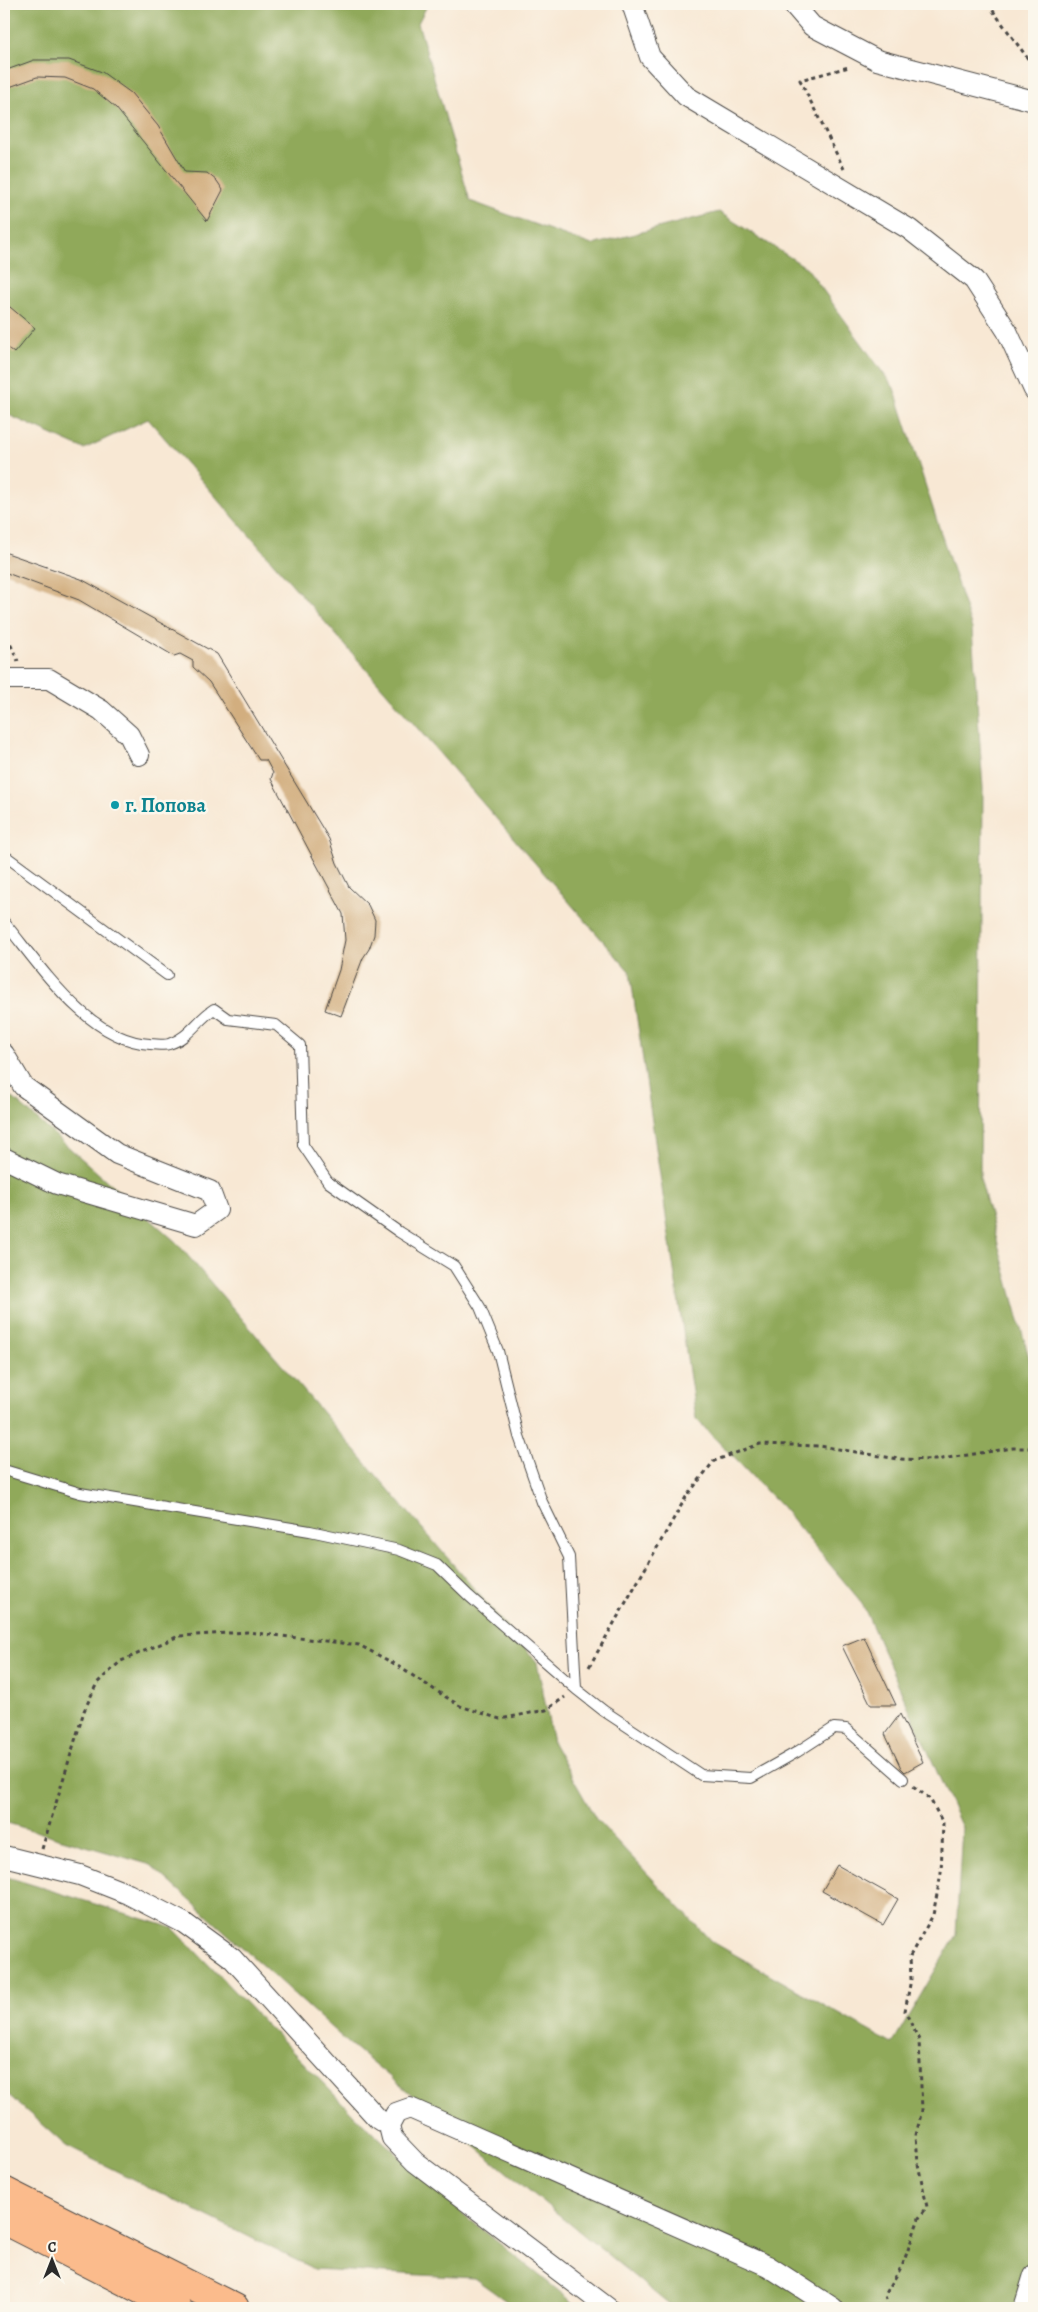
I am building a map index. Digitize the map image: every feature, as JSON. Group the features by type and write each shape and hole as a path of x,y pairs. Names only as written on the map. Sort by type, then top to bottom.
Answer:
{"highway":[{"path":"4,2191 235,2308"},
{"path":"4,2220 177,2308"}],"street":[{"path":"632,4 650,57 686,96 908,229 974,280 1006,331 1034,390"},
{"path":"793,4 812,26 876,60 1034,101"},
{"path":"4,680 49,680 101,710 128,735 139,755"},
{"path":"4,1054 23,1086 117,1154 210,1191 217,1210 196,1225 57,1184 4,1158"},
{"path":"4,1856 80,1875 128,1894 184,1924 232,1958 378,2118 389,2126 392,2138 415,2162 608,2308"},
{"path":"389,2126 396,2113 410,2108 768,2266 833,2308"},
{"path":"1024,2308 1034,2274"}],"lane":[{"path":"4,855 167,975"},
{"path":"4,922 67,997 100,1027 126,1039 145,1044 168,1045 188,1034 214,1009 228,1019 276,1025 300,1045 303,1145 328,1182 399,1232 454,1266 484,1316 498,1351 519,1436 542,1502 569,1558 576,1689"},
{"path":"4,1470 80,1493 310,1531 407,1553 437,1565 469,1596 576,1689 604,1711 701,1775 750,1778 797,1752 834,1728 846,1729 904,1779"}],"path":[{"path":"988,4 1034,67"},
{"path":"860,201 800,80 876,60"},
{"path":"4,630 26,680"},
{"path":"37,1864 84,1711 97,1683 120,1661 179,1636 247,1632 359,1645 393,1663 460,1706 500,1719 546,1710 576,1689 686,1497 714,1462 760,1444 820,1446 898,1459 935,1460 1013,1448 1034,1448"},
{"path":"888,2308 885,2295 903,2264 919,2218 927,2207 918,2164 916,2135 922,2110 921,2055 919,2040 905,2011 912,1979 910,1956 933,1915 941,1873 943,1823 930,1799 904,1779"}],"green space":[{"path":"4,4 428,4 418,23 470,201 592,245 719,212 807,268 894,388 972,629 983,788 980,1178 1030,1361 1034,1579 1034,2308 673,2308 346,2041 151,1865 4,1822 4,1090 176,1242 537,1662 553,1743 596,1819 711,1941 892,2044 956,1935 962,1828 862,1603 782,1507 696,1419 630,972 148,419 84,449 4,413"},
{"path":"4,1876 173,1928 355,2116 469,2219 580,2308 516,2308 474,2278 314,2269 66,2146 4,2091"}],"building":[{"path":"34,60 69,60 102,72 131,93 158,126 185,172 207,173 217,181 223,190 207,221 116,108 93,89 65,78 37,77 4,89 4,71"},
{"path":"4,302 35,328 14,353 4,345"},
{"path":"4,552 81,579 217,654 329,839 337,863 349,887 368,905 375,920 374,935 369,949 363,958 341,1016 325,1010 339,970 345,940 343,914 271,779 273,773 266,760 259,760 209,682 193,667 193,661 180,654 174,656 79,600 4,572"},
{"path":"864,1637 896,1705 871,1705 842,1646"},
{"path":"900,1714 923,1762 905,1772 901,1768 885,1734"},
{"path":"837,1865 898,1899 883,1925 822,1891"}],"place":[{"name":"г. Попова","path":"115,805"}]}
